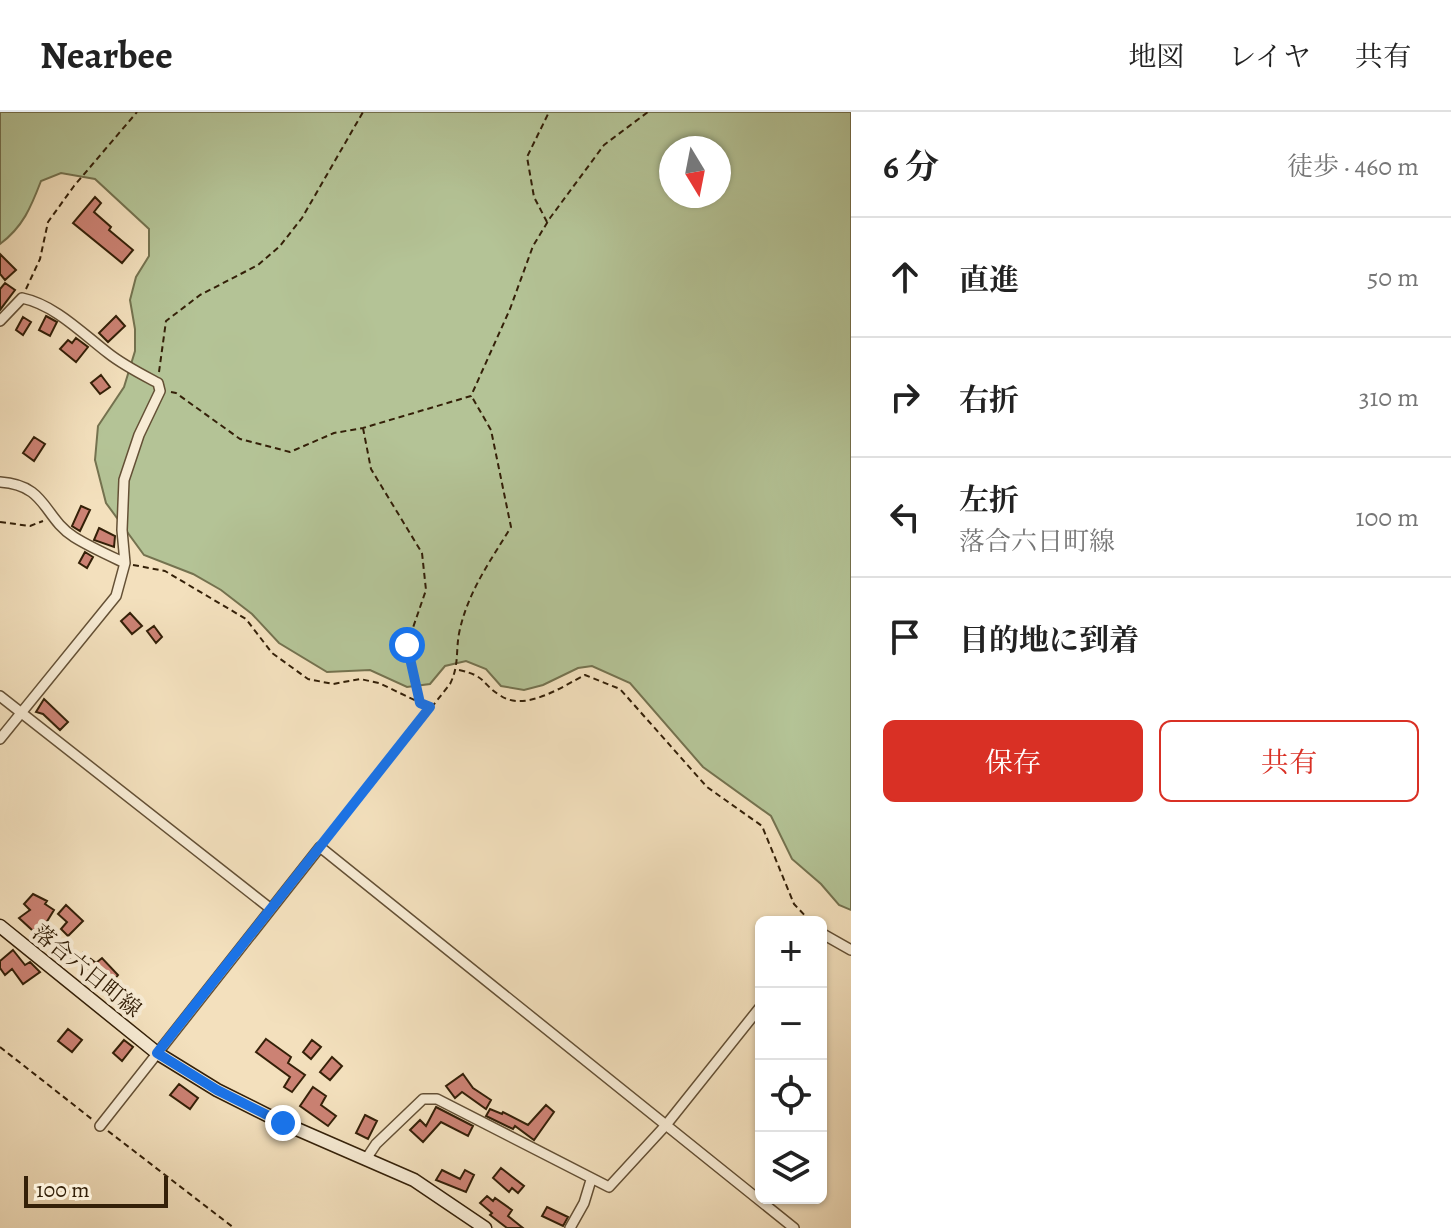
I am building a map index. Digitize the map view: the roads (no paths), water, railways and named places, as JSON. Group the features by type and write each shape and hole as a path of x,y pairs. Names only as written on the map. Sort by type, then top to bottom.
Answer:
{"main road":[{"name":"落合六日町線","path":"0,926 157,1053 217,1090 283,1123 414,1180 485,1228"}],"street":[{"path":"0,321 22,298 32,300 76,326 109,355 159,387 124,480 122,530 125,563 116,596 0,739"},
{"path":"0,482 35,492 71,535 125,563"},
{"path":"0,696 271,909"},
{"path":"100,1126 320,847 794,1228"},
{"path":"827,936 851,950"},
{"path":"366,1159 376,1144 423,1099 437,1099 609,1187 666,1125 755,1014"},
{"path":"570,1228 584,1203 591,1180"}]}
